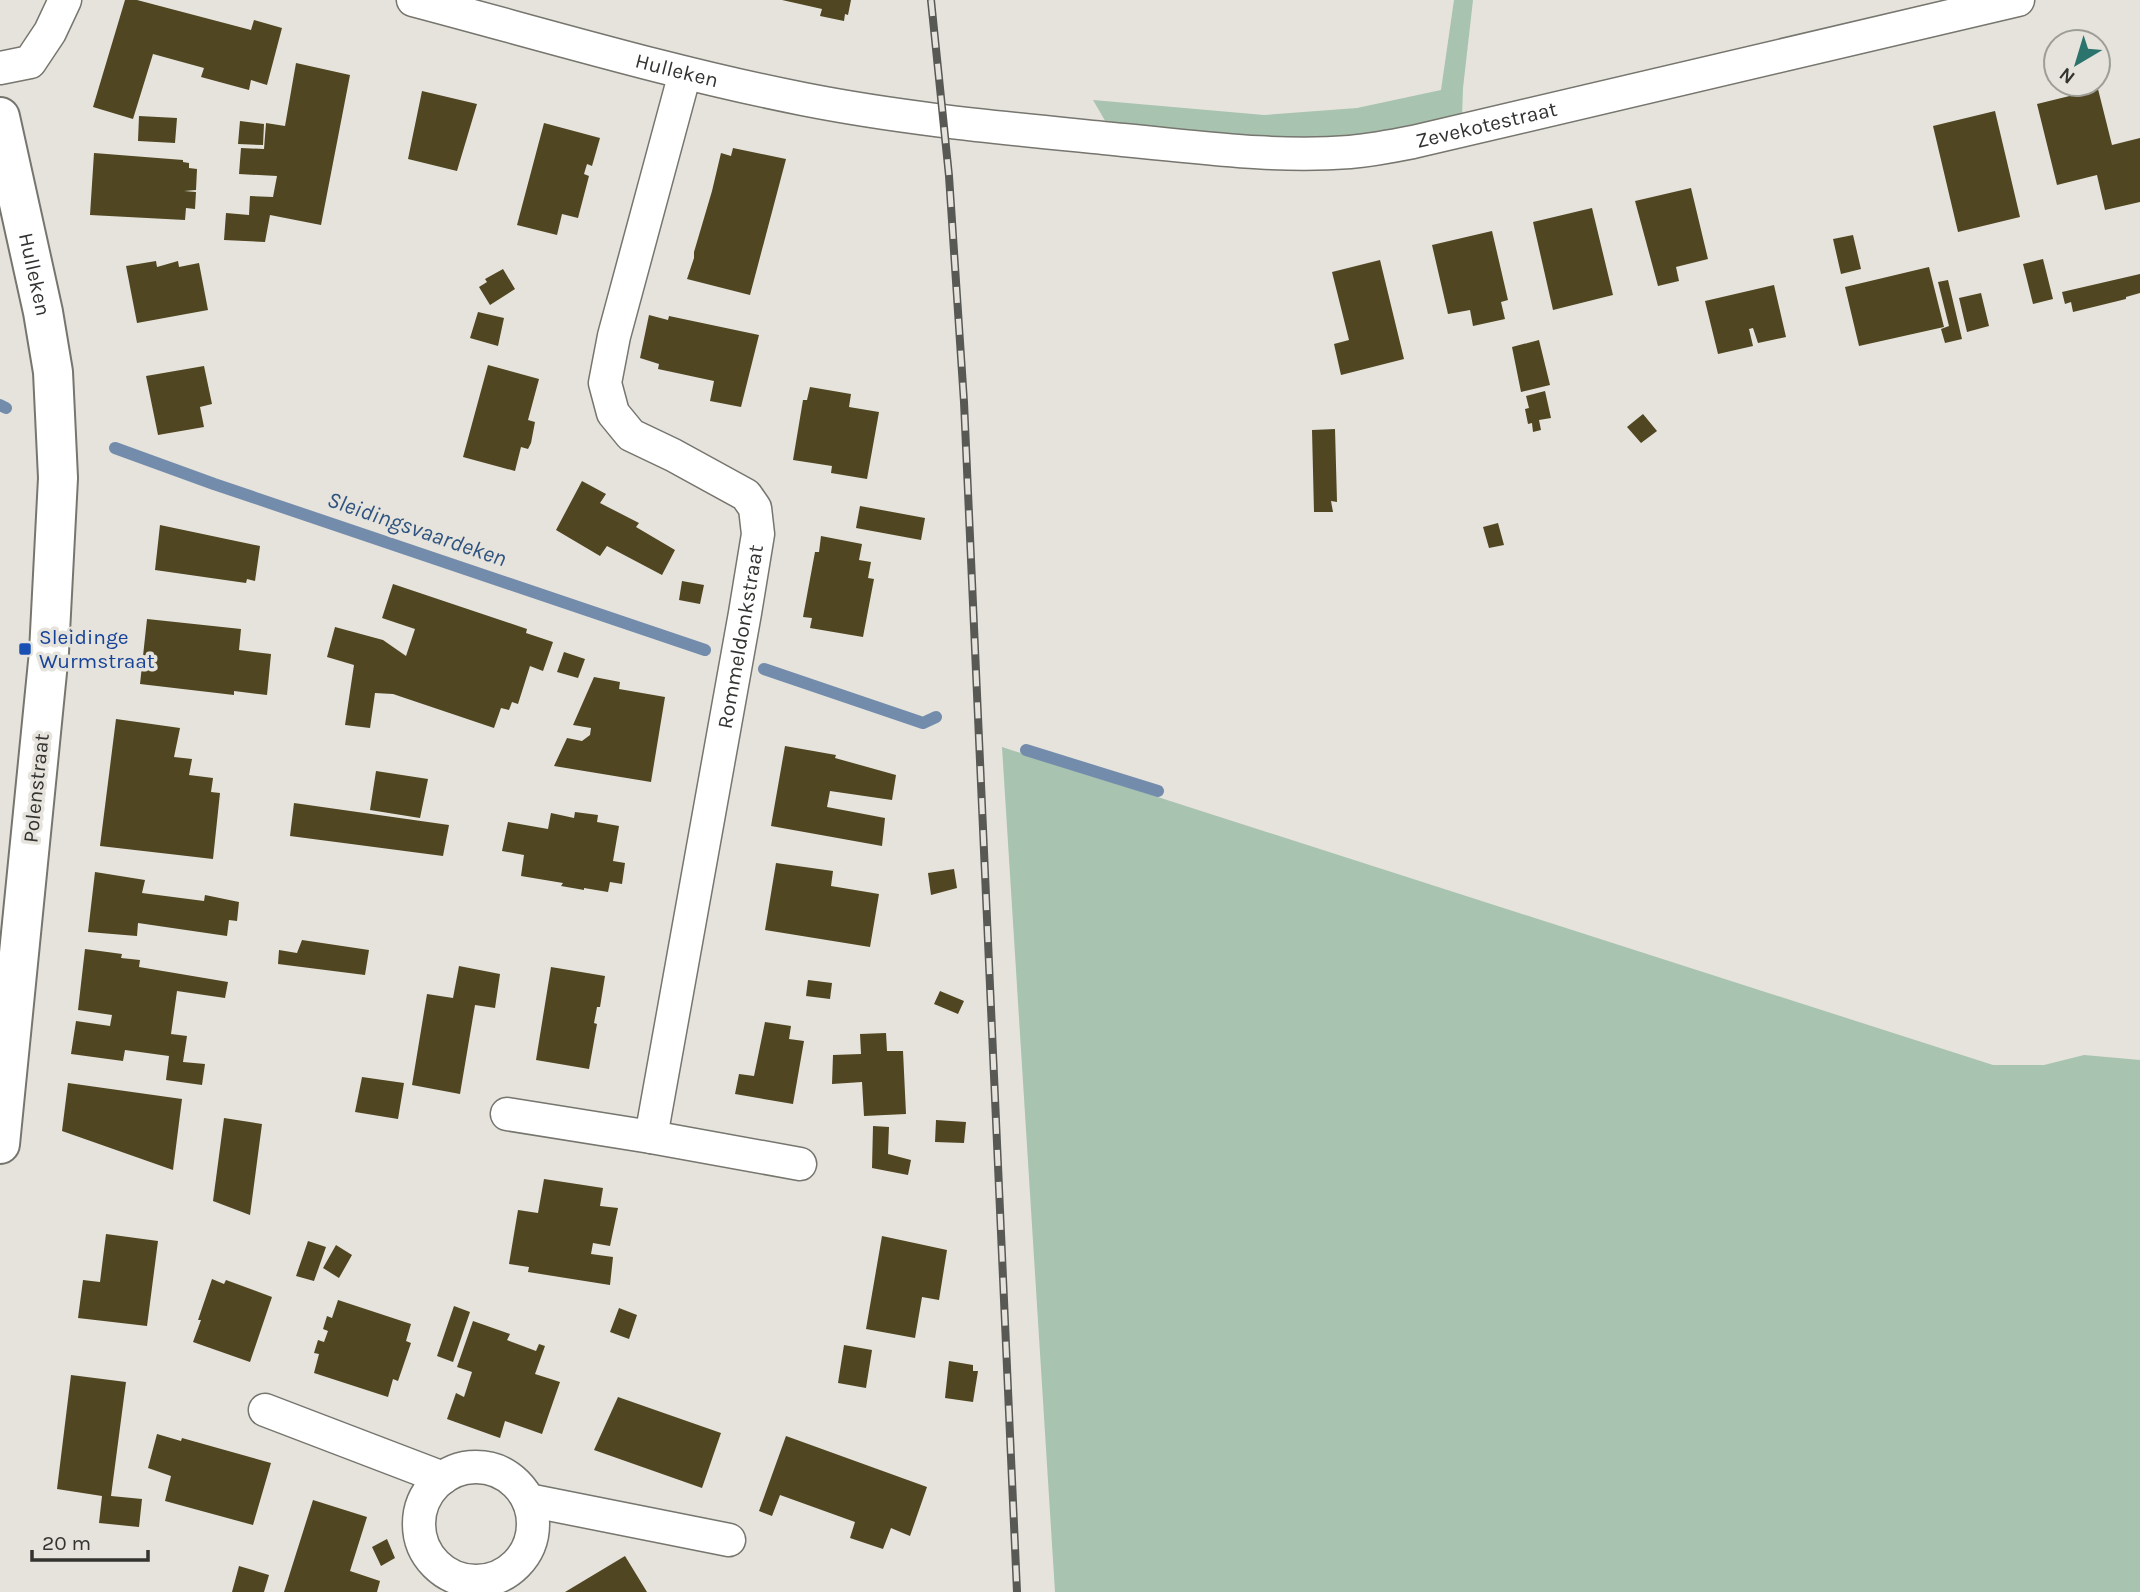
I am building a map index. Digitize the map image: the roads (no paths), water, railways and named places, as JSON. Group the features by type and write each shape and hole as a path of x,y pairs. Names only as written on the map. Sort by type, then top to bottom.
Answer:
{"main road":[{"name":"Hulleken","path":"0,117 43,312 52,372 56,432"},
{"name":"Polenstraat","path":"0,1143 49,652 58,478 56,432"}],"street":[{"path":"0,68 30,62 50,32 65,0"},
{"name":"Hulleken","path":"413,0 685,72 805,100 944,121"},
{"name":"Zevekotestraat","path":"944,121 1233,151 1352,152 1413,142 2018,0"},
{"name":"Rommeldonkstraat","path":"651,1137 758,534 755,508 746,495 631,435 613,413 605,383 614,336 685,72"},
{"path":"507,1114 800,1164"},
{"path":"265,1410 443,1478"},
{"path":"480,1466 500,1472 517,1483 528,1500 532,1511 533,1531 530,1544 520,1562 505,1574 489,1581 456,1585 425,1552 419,1533 422,1502 433,1485 454,1471 480,1466"},
{"path":"528,1500 729,1540"}],"waterway":[{"name":"Sleidingsvaardeken","path":"0,405 6,408"},
{"name":"Sleidingsvaardeken","path":"115,448 705,650"},
{"name":"Sleidingsvaardeken","path":"764,669 923,723 936,717"},
{"name":"Sleidingsvaardeken","path":"1026,750 1158,791"}],"railway":[{"path":"931,0 949,176 964,402 1017,1592"}],"place":[{"name":"Sleidinge Wurmstraat","path":"25,649"}]}
